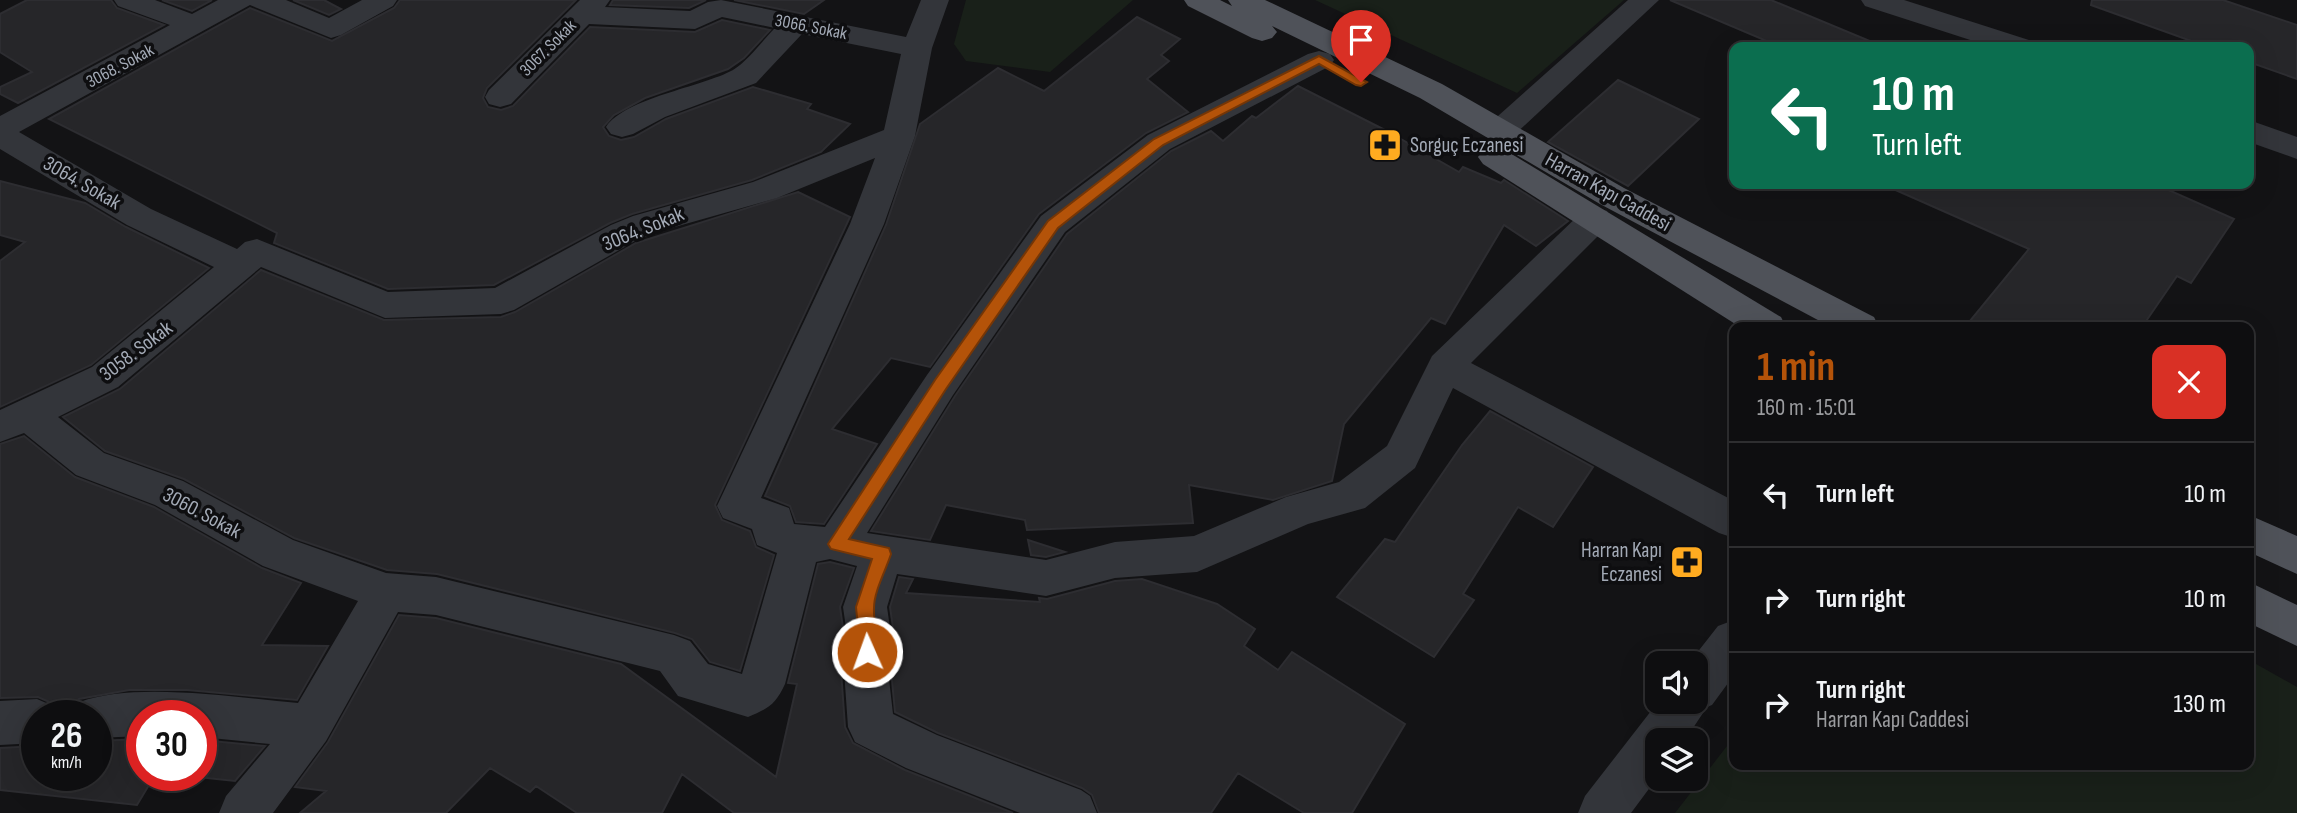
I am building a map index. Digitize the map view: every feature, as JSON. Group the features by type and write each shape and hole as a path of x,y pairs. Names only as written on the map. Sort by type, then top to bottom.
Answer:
{"main road":[{"name":"Harran Kapı Caddesi","path":"1198,0 1319,60 1444,127 1760,322"},
{"name":"Harran Kapı Caddesi","path":"1242,0 1431,91 1612,196 1851,322"},
{"path":"2254,534 2297,556"},
{"path":"2254,604 2297,627"}],"street":[{"path":"128,0 196,25"},
{"name":"3068. Sokak","path":"0,129 239,0"},
{"path":"261,0 331,29 383,0"},
{"path":"935,0 917,48 899,135 867,224 737,506 774,520 772,533 818,544 1046,578 1115,560 1197,554 1300,509 1351,496 1401,457 1445,366 1595,219"},
{"path":"1500,131 1646,0"},
{"path":"1875,0 2005,42"},
{"name":"3066. Sokak","path":"589,7 695,20 718,8 917,48"},
{"name":"3067. Sokak","path":"500,97 589,7"},
{"path":"622,127 654,110 745,76 795,24"},
{"path":"818,544 940,384 1053,224 1159,142 1319,60"},
{"path":"2254,132 2297,149"},
{"name":"3064. Sokak","path":"0,135 139,217 385,305 501,301 623,233 645,224 765,190 899,135"},
{"name":"3058. Sokak","path":"14,421 105,377 249,258"},
{"path":"1445,366 1729,518"},
{"name":"3060. Sokak","path":"14,421 90,464 169,493 278,553 386,592 436,596 674,655 694,681 748,696 762,684 818,544"},
{"path":"883,554 865,607 869,635 866,670 871,727 923,752 1064,807 1073,813"},
{"path":"243,813 310,726 386,592"},
{"path":"1708,674 1729,647"},
{"path":"1602,813 1677,714"},
{"path":"217,718 310,726"},
{"path":"0,723 21,722"}],"shaded area":[{"path":"966,0 1133,0 1050,72 966,61 954,44"},
{"path":"1315,0 1624,0 1517,93"},
{"path":"2254,663 2297,687 2297,813 1675,813 1692,791 1708,791 1708,770 1729,743 1729,770 2254,770"}],"building":[{"path":"27,0 111,0 117,8 164,25 18,103 0,94 0,87 32,72 0,52 0,14"},
{"path":"162,0 212,0 192,11"},
{"path":"293,0 324,0 341,9 329,15"},
{"path":"400,0 576,0 487,88 483,98 488,107 501,110 513,106 590,27 695,32 722,20 770,30 744,58 728,69 645,98 614,115 603,127 609,136 621,140 634,137 666,119 753,87 811,104 807,109 850,124 821,152 752,180 632,214 494,285 388,289 274,243 277,233 49,119 250,8 332,41 394,8"},
{"path":"613,0 706,0 689,8 610,5"},
{"path":"734,0 824,0 804,14"},
{"path":"1670,0 1771,0 1872,42 1769,42"},
{"path":"2092,0 2223,0 2297,25 2297,79 2254,64 2254,42 2194,42 2091,5"},
{"path":"1137,17 1180,39 1161,55 1169,61 1147,79 1188,112 1146,133 1039,214 930,367 891,358 832,429 877,444 824,524 796,522 790,506 765,496 886,225 920,124 998,68 1044,91"},
{"path":"1618,80 1699,119 1628,186 1548,142"},
{"path":"1298,86 1383,129 1459,172 1463,167 1501,183 1504,180 1568,221 1536,246 1504,225 1445,324 1431,318 1344,424 1332,481 1273,500 1189,485 1193,523 1027,530 1025,520 946,505 930,540 871,531 955,396 1067,234 1171,151 1211,131 1223,141 1252,116 1256,118"},
{"path":"0,181 85,203 126,227 209,268 91,365 0,407 0,261 25,242 0,235"},
{"path":"1893,189 2166,189 2234,219 2191,283 2177,276 2145,322 1969,322 2029,249"},
{"path":"798,192 850,217 715,505 722,520 750,531 756,547 774,555 740,671 710,662 692,639 675,633 437,574 387,570 294,538 184,479 105,451 63,417 120,389 261,270 384,320 501,317 515,312 636,243"},
{"path":"1490,411 1593,467 1553,527 1518,507 1463,594 1474,600 1434,657 1337,597 1385,539 1395,542 1462,445"},
{"path":"24,436 75,477 154,507 262,568 301,583 262,645 328,646 297,700 187,690 129,690 79,700 0,698 0,444"},
{"path":"1028,540 1065,552 1046,557 1031,555"},
{"path":"830,562 854,568 840,607 844,635 841,670 845,727 853,743 905,770 1013,813 734,813 682,774 662,813 577,813 536,786 530,792 490,768 446,813 300,813 326,791 295,787 328,742 399,615 436,618 621,664 776,777 797,684 788,683 818,564"},
{"path":"899,577 913,579 906,593 1040,602 1039,598 1047,599 1115,581 1142,579 1217,604 1255,629 1244,646 1278,670 1292,652 1405,724 1352,813 1304,813 1238,773 1211,813 1099,813 1092,795 1082,788 938,733 895,712 891,670 894,635 890,607"},
{"path":"112,740 126,740 126,791 145,791 137,805 0,790 0,748 21,747 21,791 112,791"},
{"path":"217,742 265,746 235,781 217,779"}],"place":[{"name":"Sorguç Eczanesi","path":"1385,145"},
{"name":"Harran Kapı Eczanesi","path":"1687,562"}],"route":[{"path":"867,652 869,635 865,607 883,554 837,544 940,384 1053,224 1159,142 1319,60 1361,82"}]}
